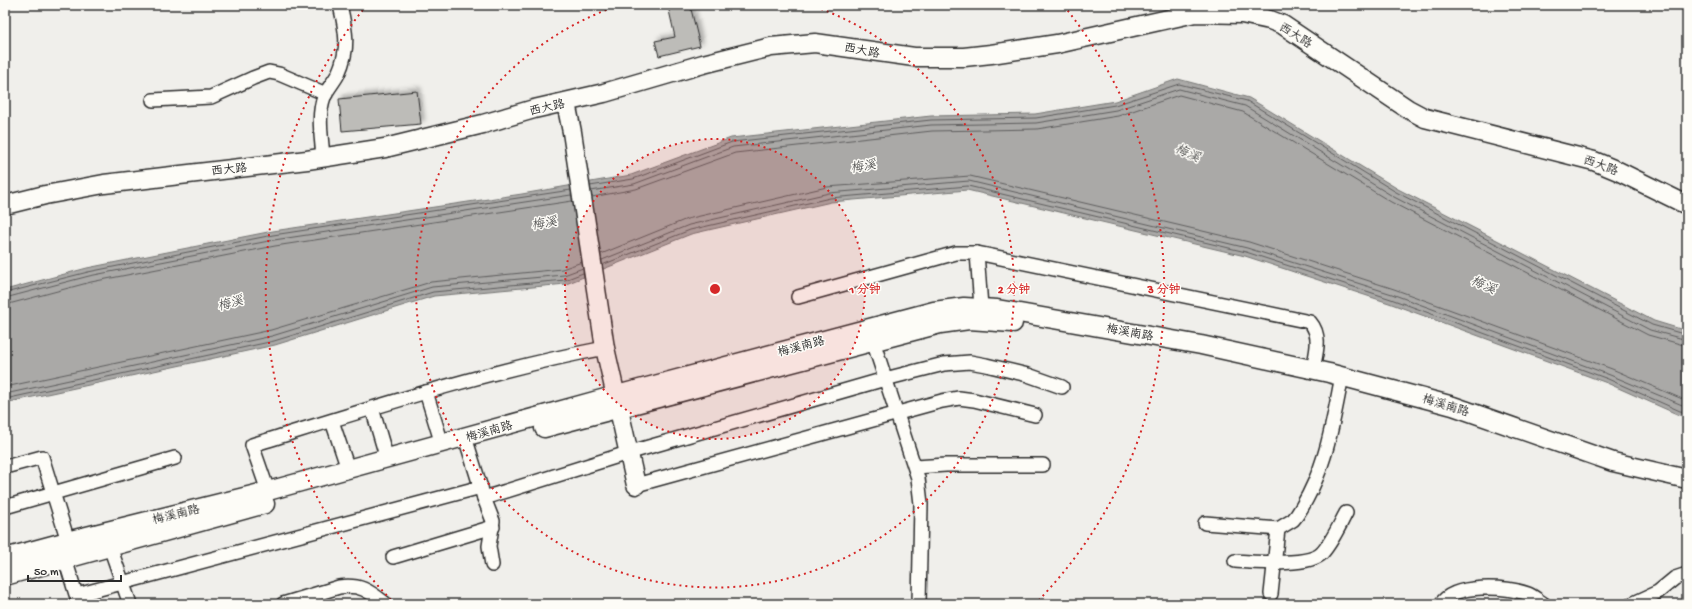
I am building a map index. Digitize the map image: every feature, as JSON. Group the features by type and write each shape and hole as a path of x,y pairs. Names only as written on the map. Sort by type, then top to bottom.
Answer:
{"main road":[{"name":"西大路","path":"5,205 45,195 104,184 323,158 385,148 534,109 566,103 717,60 786,44 828,44 901,56 952,57 991,54 1049,45 1194,13 1242,14 1270,20 1283,25 1408,109 1426,118 1594,161 1618,171 1687,206"},
{"path":"566,103 572,132 608,367 636,485"},
{"name":"梅溪南路","path":"5,576 934,311 964,307 981,307 1201,345 1313,369 1342,380"},
{"name":"梅溪南路","path":"617,402 940,324 960,320 1003,322 1342,380 1453,406 1601,459 1687,479"},
{"name":"梅溪南路","path":"5,558 268,491 442,444 467,443"}],"street":[{"path":"323,158 320,123 322,109 326,94 337,76 344,55 346,31 340,5"},
{"path":"153,100 211,97 269,72 279,74 326,94"},
{"path":"798,297 956,253 977,253 1310,322 1314,327 1318,347 1313,369"},
{"path":"977,253 981,307"},
{"path":"873,341 918,478 921,504 919,604"},
{"path":"268,491 252,445 426,392 543,360 605,348"},
{"path":"66,559 78,599 122,582 628,454 885,379 944,364 970,362 1008,370 1062,387"},
{"path":"1205,523 1278,529 1289,523 1297,515 1317,477 1324,460 1342,380"},
{"path":"426,392 442,444"},
{"path":"636,485 942,401 960,398 974,400 1035,415"},
{"path":"372,408 387,459"},
{"path":"332,420 348,469"},
{"path":"467,443 482,492 493,521 490,546 492,565"},
{"path":"5,466 42,457 68,541"},
{"path":"5,506 175,458"},
{"path":"915,467 953,465 1043,465"},
{"path":"1235,562 1301,561 1317,557 1323,552 1346,513"},
{"path":"393,557 493,527"},
{"path":"1271,594 1278,529"},
{"path":"110,547 130,604"},
{"path":"1632,604 1658,592 1676,578 1687,574"},
{"path":"283,604 339,587 348,586 364,588 386,604"},
{"path":"1440,604 1444,599 1464,589 1505,589 1529,594 1544,604"}],"water":[{"name":"梅溪","path":"1178,79 1249,98 1398,189 1654,321 1687,331 1687,417 1679,415 1607,383 1389,303 1245,256 967,190 831,202 691,234 566,284 434,296 275,345 5,403 5,290 87,268 273,231 522,194 631,175 731,138 931,116 1035,114 1115,101"}],"building":[{"path":"690,5 700,46 659,56 655,41 675,37 668,6"},
{"path":"417,91 421,124 342,131 339,99"}]}
